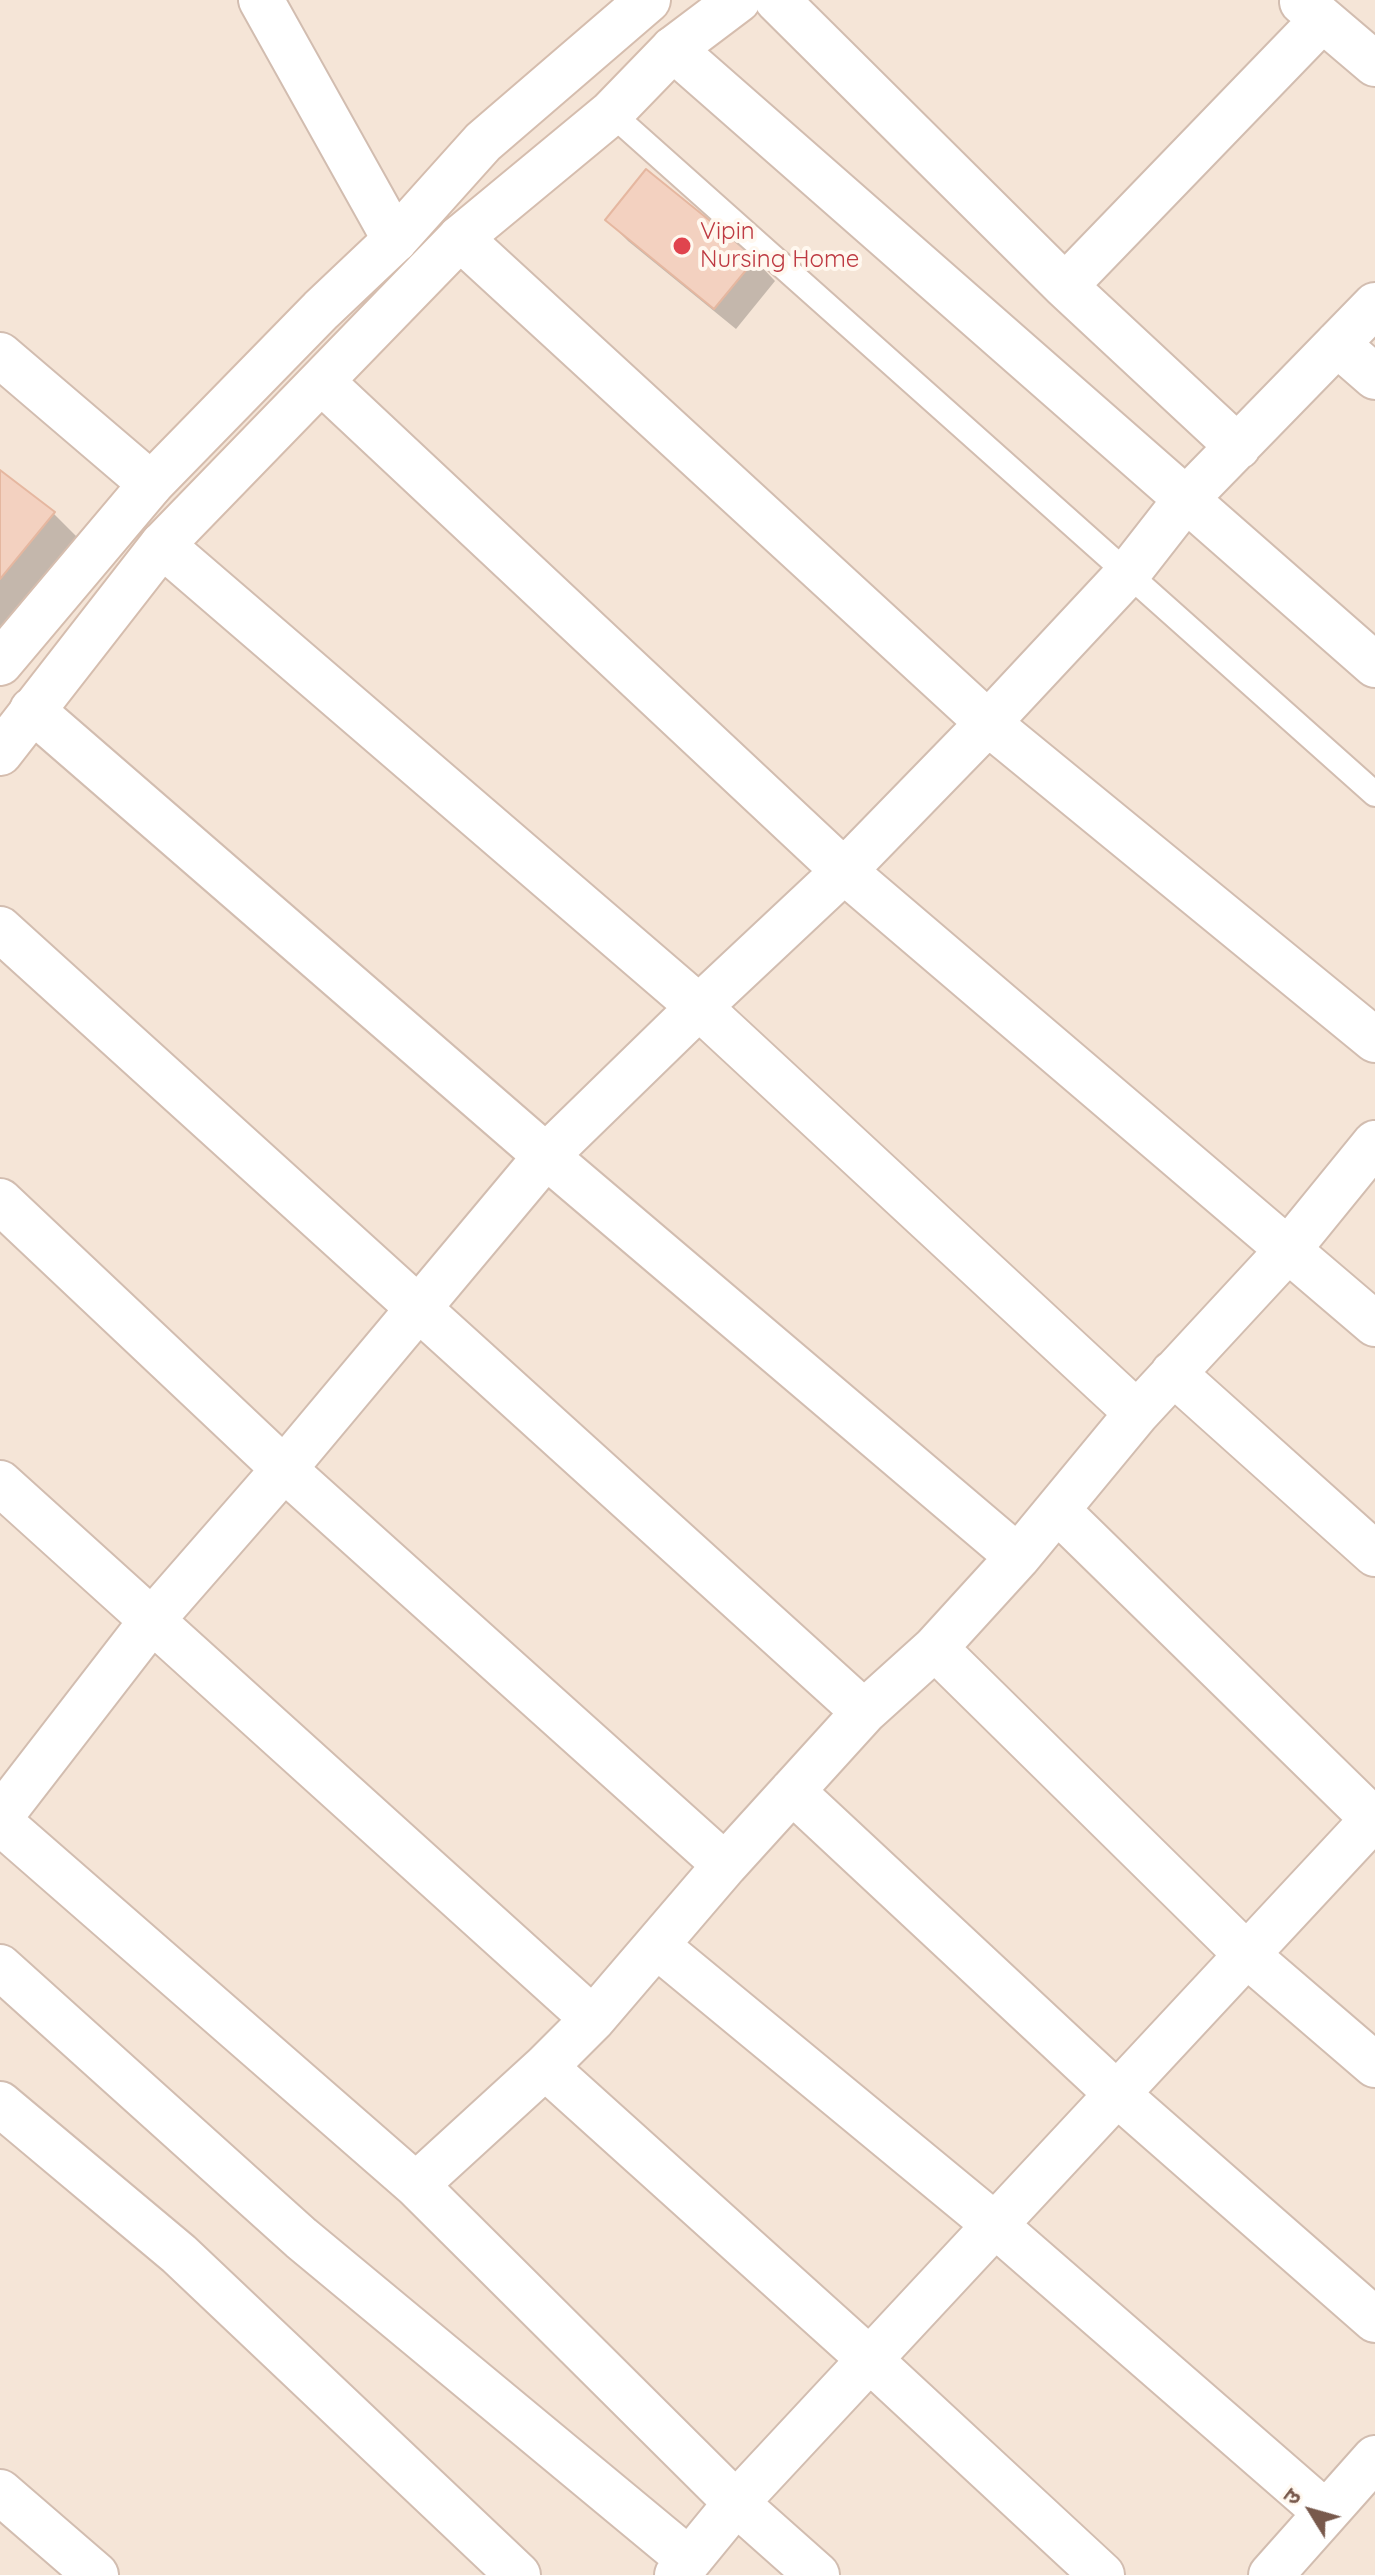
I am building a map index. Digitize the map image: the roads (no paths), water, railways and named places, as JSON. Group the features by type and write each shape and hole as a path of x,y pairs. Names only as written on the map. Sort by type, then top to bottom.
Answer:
{"street":[{"path":"261,0 395,240"},
{"path":"0,753 162,545 460,238 611,113 673,49 738,0"},
{"path":"777,0 1065,286 1238,447"},
{"path":"0,663 151,484 321,310 395,240 483,142 639,3"},
{"path":"1065,286 1311,10 1375,64"},
{"path":"673,49 1375,665"},
{"path":"460,238 988,723 1375,1040"},
{"path":"817,2575 736,2503 416,2185 0,1820 153,1619 284,1469 546,1156 844,871 1129,572 1186,499 1375,305"},
{"path":"1337,344 1375,377"},
{"path":"0,355 151,484"},
{"path":"322,382 844,871 1375,1324"},
{"path":"162,545 699,1007 1137,1413"},
{"path":"32,710 546,1156 1018,1557"},
{"path":"0,929 864,1712"},
{"path":"416,2185 593,2019 725,1865 864,1712 935,1648 1058,1511 1137,1413 1287,1251 1375,1143"},
{"path":"0,1201 284,1469 725,1865"},
{"path":"1173,1373 1375,1554"},
{"path":"0,1483 593,2019"},
{"path":"0,1967 301,2238 682,2567 736,2503 869,2359 1374,1819 1058,1511"},
{"path":"935,1648 1247,1955 1375,2065"},
{"path":"792,1791 1117,2094 1375,2320"},
{"path":"657,1946 995,2225 1326,2513"},
{"path":"545,2067 869,2359 1102,2575"},
{"path":"0,2104 179,2254 518,2575"},
{"path":"1271,2575 1375,2458"},
{"path":"0,2492 71,2567"}],"lane":[{"path":"611,113 1375,794"}],"place":[{"name":"Vipin Nursing Home","path":"682,246"}]}
